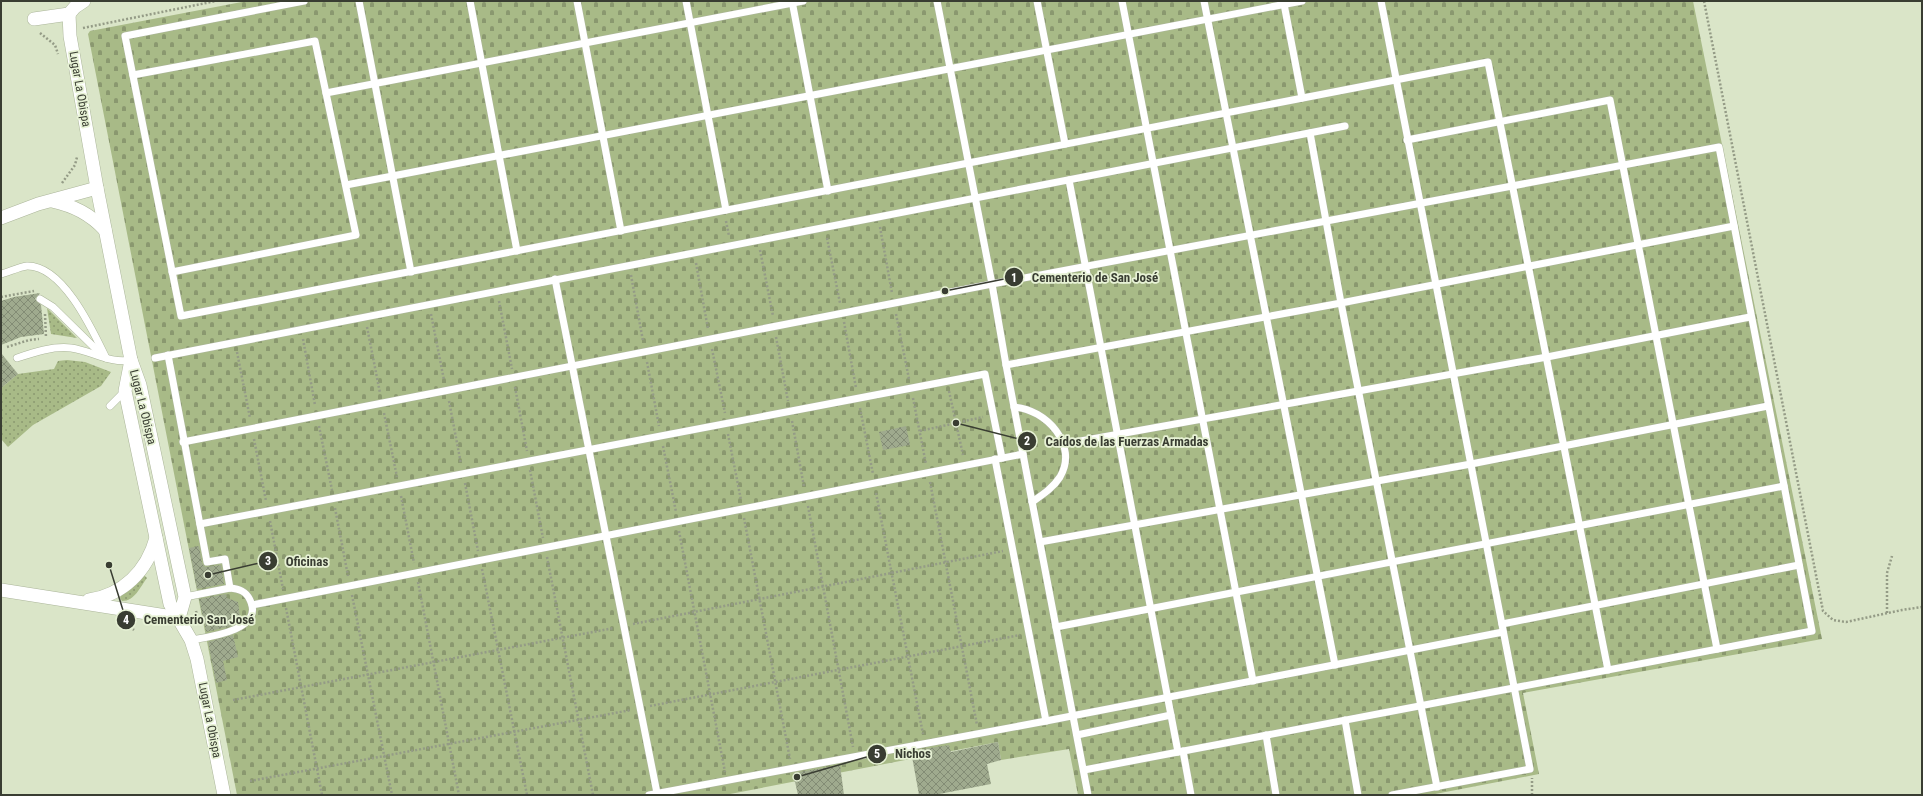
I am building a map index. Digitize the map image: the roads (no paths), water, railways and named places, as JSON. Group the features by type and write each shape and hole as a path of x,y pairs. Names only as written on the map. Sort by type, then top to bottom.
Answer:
{"street":[{"path":"34,19 69,14 75,7 84,1"},
{"name":"Lugar La Obispa","path":"69,14 70,36 131,360 140,385 184,597 179,618 191,640 197,659 224,795"},
{"path":"1,218 50,201 98,188"},
{"path":"50,201 69,205 81,210 95,219 106,231"},
{"path":"131,360 125,391 170,604 179,618"},
{"path":"81,601 99,598 114,593 128,584 136,576 152,551 156,538"},
{"path":"1,590 81,601 179,618"}],"lane":[{"path":"304,1 125,36 181,316 1488,62 1608,670"},
{"path":"359,1 411,272"},
{"path":"470,1 517,251"},
{"path":"577,1 621,231"},
{"path":"686,1 725,211"},
{"path":"326,93 803,1"},
{"path":"937,1 1088,795"},
{"path":"1037,1 1065,144"},
{"path":"1122,1 1253,680"},
{"path":"1204,1 1335,665"},
{"path":"346,186 949,68 1302,1"},
{"path":"1381,1 1452,374 1471,464 1530,769 1392,795"},
{"path":"792,2 828,191"},
{"path":"1284,4 1302,98"},
{"path":"133,75 315,41 356,235 172,272"},
{"path":"1407,140 1610,100 1657,334 1717,649"},
{"path":"155,358 1345,126"},
{"path":"1310,133 1341,303 1437,787"},
{"path":"184,442 992,284 1719,148 1750,317 1812,631 1084,770"},
{"path":"1069,180 1136,524 1171,715 1191,795"},
{"path":"1006,365 1341,303 1734,226"},
{"path":"1,274 28,266 48,271 72,296 106,358"},
{"path":"555,280 657,793"},
{"path":"42,300 53,307 106,358"},
{"path":"1064,444 1547,357 1657,334 1750,317"},
{"path":"17,358 44,349 71,348 120,362 131,360"},
{"path":"168,355 207,562 224,559 230,588"},
{"path":"200,524 985,374 993,415 1013,549 1046,721"},
{"path":"110,406 125,391"},
{"path":"1040,542 1471,464 1768,406"},
{"path":"1014,407 1024,408 1042,418 1053,427 1064,444 1066,452 1060,476 1051,488 1032,502"},
{"path":"252,605 1023,454"},
{"path":"1056,627 1784,486"},
{"path":"649,795 1410,651 1595,605 1799,565"},
{"path":"184,597 230,588 243,591 247,595 252,605 250,618 240,627 226,633 191,640"},
{"path":"1077,735 1171,715"},
{"path":"1345,720 1358,795"},
{"path":"1266,735 1276,795"}],"place":[{"name":"Cementerio de San José","path":"945,291"},
{"name":"Caídos de las Fuerzas Armadas","path":"956,423"},
{"name":"Cementerio San José","path":"109,565"},
{"name":"Oficinas","path":"208,575"},
{"name":"Nichos","path":"797,777"}]}
